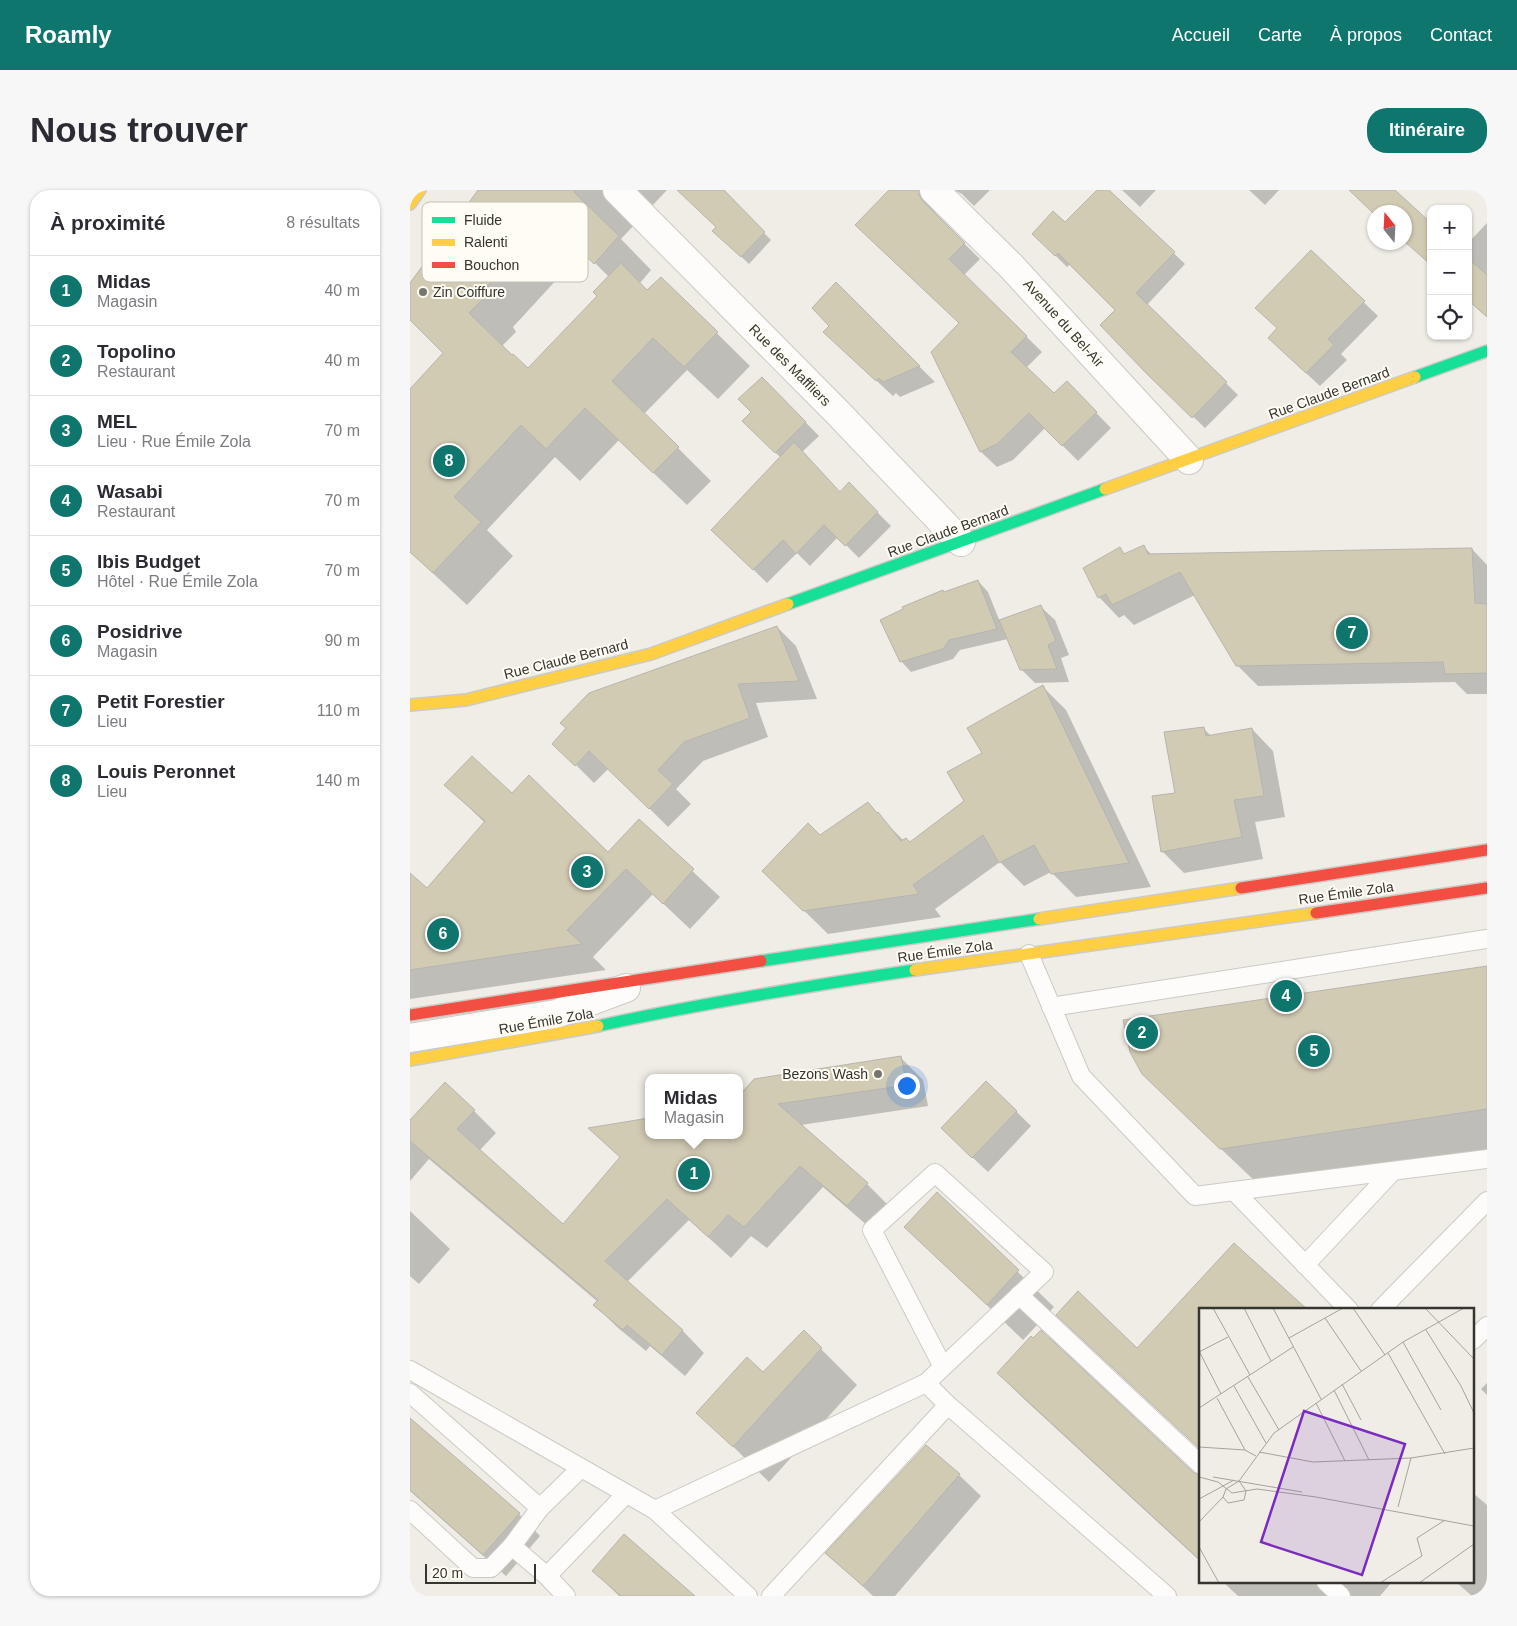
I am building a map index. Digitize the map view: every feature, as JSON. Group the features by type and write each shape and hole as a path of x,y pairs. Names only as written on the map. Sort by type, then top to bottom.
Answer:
{"main road":[{"path":"410,204 420,190"},
{"name":"Rue Claude Bernard","path":"410,705 466,700 651,654 1487,351"},
{"name":"Rue Émile Zola","path":"410,1015 1487,850"},
{"name":"Rue Émile Zola","path":"410,1060 580,1030 661,1012 800,987 1487,888"}],"street":[{"name":"Rue des Maffliers","path":"617,190 839,414 961,542"},
{"name":"Avenue du Bel-Air","path":"934,190 1011,266 1189,460"},
{"path":"410,1038 556,1014 656,977"}],"lane":[{"path":"1051,1007 1487,939"},
{"path":"1029,954 1081,1076 1195,1196 1487,1159"},
{"path":"1305,1265 1393,1171"},
{"path":"655,1510 926,1383 1044,1272 935,1173 872,1230 943,1367"},
{"path":"1234,1191 1347,1308"},
{"path":"1382,1308 1487,1201"},
{"path":"1019,1295 1199,1463"},
{"path":"1474,1339 1487,1326"},
{"path":"410,1370 655,1510 748,1596"},
{"path":"926,1383 948,1405 1167,1596"},
{"path":"410,1393 540,1508"},
{"path":"771,1596 948,1405"},
{"path":"410,1510 473,1568 491,1568 512,1546 540,1508 581,1468"},
{"path":"547,1576 626,1494"},
{"path":"512,1546 547,1576 566,1596"},
{"path":"1328,1584 1341,1596"}],"building":[{"path":"478,190 576,190 574,192 584,202 469,202"},
{"path":"677,190 724,190 765,232 741,257 712,231 716,227"},
{"path":"889,190 919,190 919,195 923,201 965,243 949,259 1027,336 1011,352 1054,393 1067,381 1097,412 1062,446 1029,413 997,444 980,452 931,352 959,323 855,225"},
{"path":"1097,190 1109,190 1175,252 1136,293 1227,382 1192,418 1100,325 1115,310 1058,253 1055,256 1032,234 1053,211 1065,222"},
{"path":"1349,190 1395,190 1411,205 1367,205 1367,207"},
{"path":"588,206 619,236 594,264 588,258"},
{"path":"1412,206 1427,219 1427,261 1412,248"},
{"path":"1311,250 1365,301 1328,339 1334,345 1306,373 1268,338 1277,328 1255,308"},
{"path":"1472,262 1487,275 1487,317 1472,304"},
{"path":"621,263 647,290 661,277 718,332 684,367 653,338 612,381 679,447 653,473 585,408 546,449 521,425 454,497 481,522 433,573 410,552 410,389 443,353 410,320 410,283 422,267 422,282 491,282 481,293 484,298 469,313 528,368 597,296 593,292"},
{"path":"836,282 920,366 883,382 879,378 876,381 823,332 829,326 812,308"},
{"path":"762,377 806,422 775,453 742,421 751,412 738,399"},
{"path":"794,442 840,492 849,482 878,512 845,546 824,525 796,554 783,540 753,570 711,530"},
{"path":"1144,545 1148,554 1472,548 1475,603 1487,604 1487,673 1445,674 1443,662 1236,666 1180,572 1112,605 1106,594 1098,598 1083,568 1120,547 1124,554"},
{"path":"978,580 997,629 949,640 943,649 900,662 880,620 903,609 902,607 943,590 944,592"},
{"path":"1041,605 1056,641 1048,645 1057,669 1020,670 999,620"},
{"path":"777,626 799,681 738,684 750,718 684,742 658,770 673,784 649,809 589,751 575,766 552,744 566,728 560,723 589,693"},
{"path":"1043,685 1129,863 1051,874 1034,845 999,863 983,835 913,885 919,894 803,911 762,871 808,823 820,835 868,802 901,841 906,838 910,842 964,801 947,772 982,753 967,728"},
{"path":"1204,727 1206,736 1252,728 1264,796 1234,800 1242,837 1161,852 1152,796 1175,793 1164,732"},
{"path":"472,756 512,793 529,775 608,852 639,819 694,869 663,904 626,869 567,930 582,944 410,970 410,873 427,888 485,821 444,785"},
{"path":"1487,966 1487,1109 1220,1149 1142,1074 1130,1052 1123,1020"},
{"path":"901,1056 907,1085 778,1104 868,1183 847,1206 800,1166 744,1227 728,1215 708,1237 667,1199 605,1261 683,1330 662,1355 627,1325 623,1330 593,1305 598,1300 410,1141 410,1120 445,1082 475,1110 457,1129 563,1224 620,1157 588,1128 645,1119 645,1139 743,1139 743,1091 754,1079"},
{"path":"986,1081 1017,1111 972,1158 941,1128"},
{"path":"937,1192 1019,1270 987,1305 904,1227"},
{"path":"1234,1243 1306,1308 1199,1308 1199,1448 1056,1315 1078,1291 1137,1348"},
{"path":"804,1330 822,1348 733,1447 696,1413 747,1357 763,1372"},
{"path":"1041,1330 1194,1473 1199,1474 1199,1559 997,1373 1031,1336 1033,1338"},
{"path":"410,1418 520,1513 483,1555 410,1490"},
{"path":"926,1445 960,1474 863,1586 825,1553"},
{"path":"624,1534 695,1596 621,1596 592,1571"}],"traffic: fast":[{"path":"1415,377 1487,351"},
{"path":"788,604 1105,489"},
{"path":"761,961 1039,919"},
{"path":"598,1026 756,995 915,970"}],"traffic: slow":[{"path":"410,204 420,190"},
{"path":"1105,489 1415,377"},
{"path":"410,705 466,700 651,654 788,604"},
{"path":"1039,919 1241,888"},
{"path":"915,970 1316,913"},
{"path":"410,1060 598,1026"}],"traffic: jam":[{"path":"1241,888 1487,850"},
{"path":"1316,913 1487,888"},
{"path":"410,1015 761,961"}],"place":[{"name":"Zin Coiffure","path":"423,292"},
{"name":"Louis Peronnet","path":"449,461"},
{"name":"Petit Forestier","path":"1352,633"},
{"name":"MEL","path":"587,872"},
{"name":"Posidrive","path":"443,934"},
{"name":"Wasabi","path":"1286,996"},
{"name":"Topolino","path":"1142,1033"},
{"name":"Ibis Budget","path":"1314,1051"},
{"name":"Bezons Wash","path":"878,1074"},
{"name":"Midas","path":"694,1174"}]}
